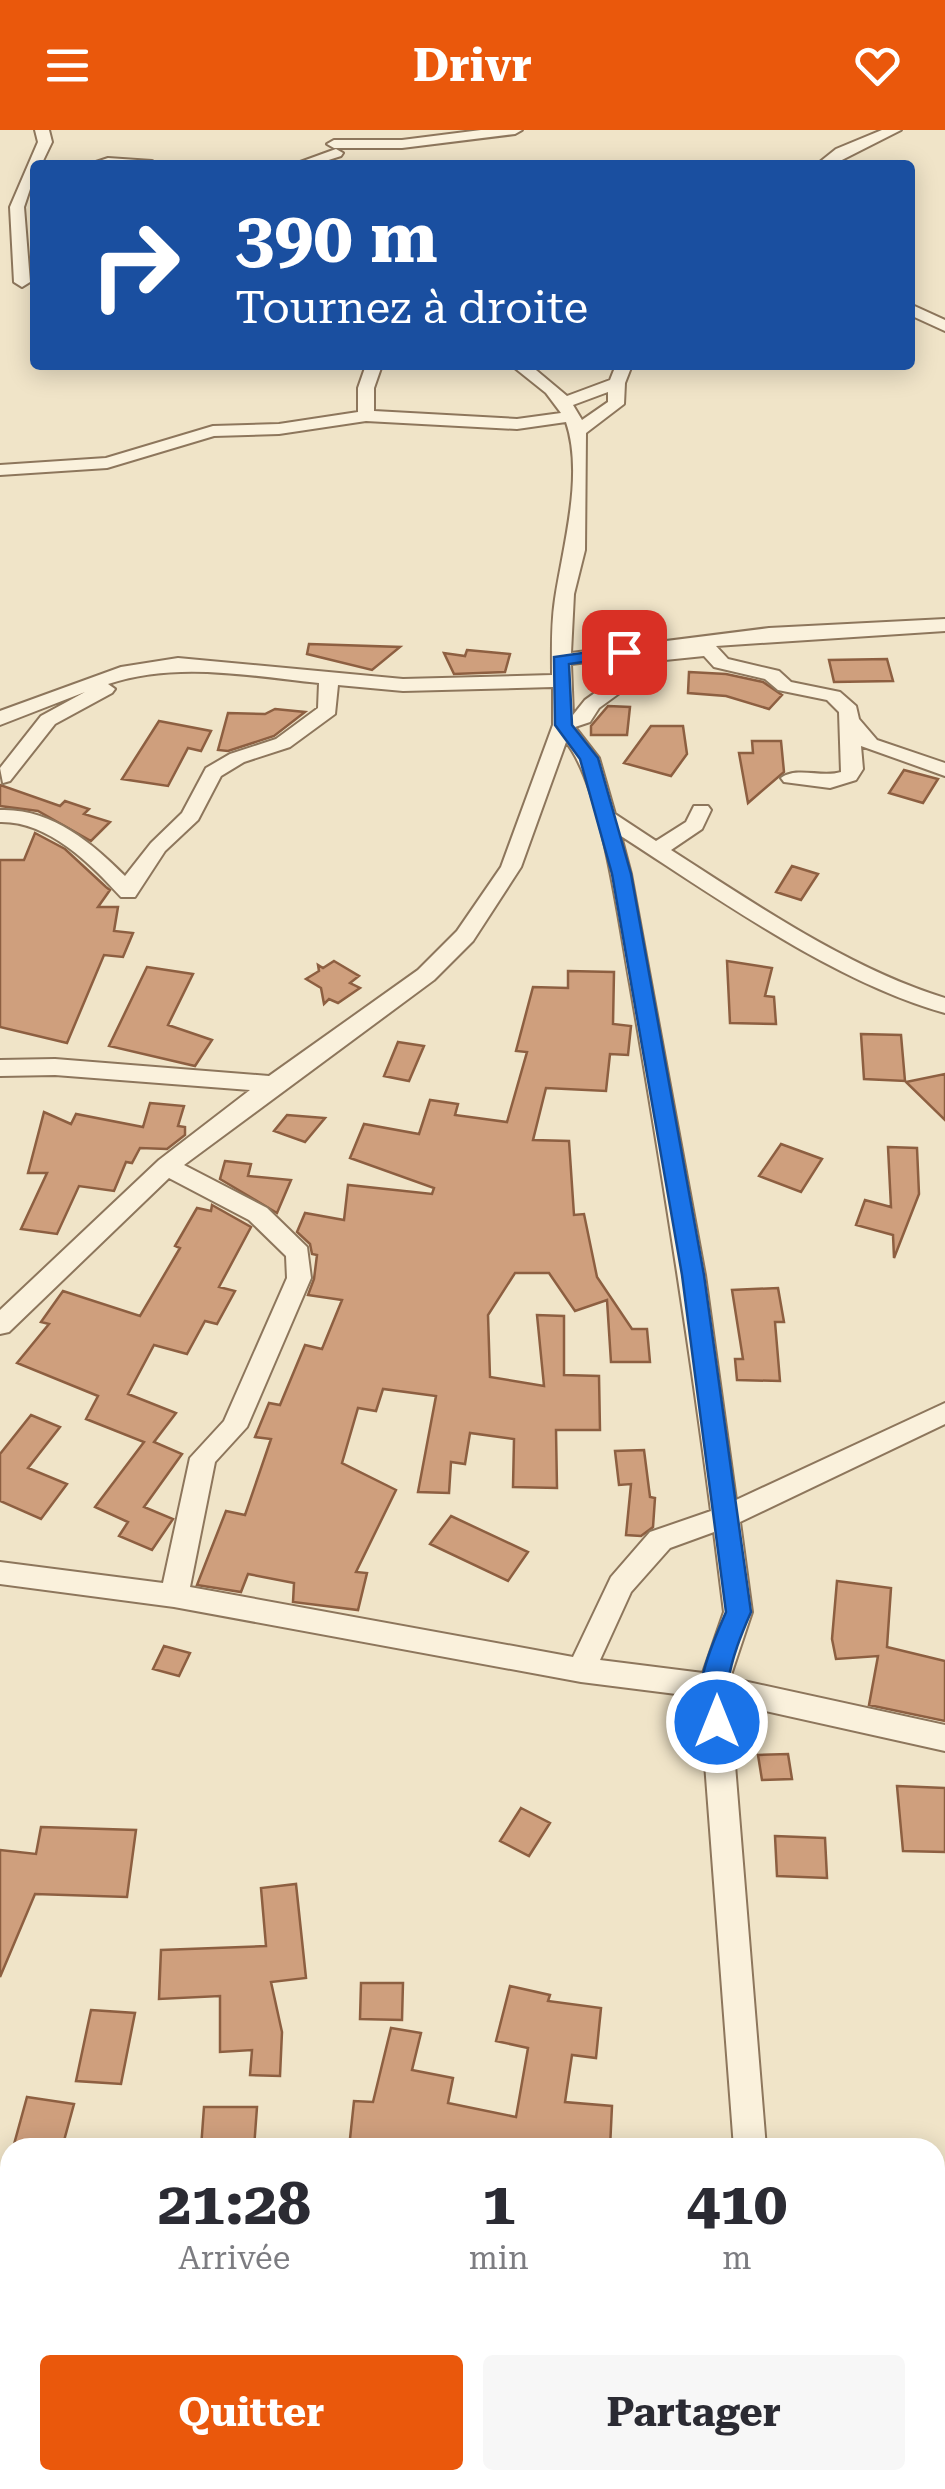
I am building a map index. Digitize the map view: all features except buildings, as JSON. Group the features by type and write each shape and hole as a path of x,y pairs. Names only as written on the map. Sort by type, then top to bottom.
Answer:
{"street":[{"path":"39,160 45,142 42,130"},
{"path":"310,160 335,148 515,130"},
{"path":"841,153 894,130"},
{"path":"22,282 27,230 17,207 30,185"},
{"path":"915,311 945,326"},
{"path":"366,416 366,388 372,370"},
{"path":"0,1325 167,1166 272,1084 426,975 465,936 511,867 564,725 560,671 564,594 576,550 572,416 524,370"},
{"path":"0,470 107,463 213,431 279,428 366,416 517,424 572,416 616,404 622,370"},
{"path":"572,416 617,383"},
{"path":"0,719 16,709 128,670 178,664 403,685 560,671 769,634 945,625"},
{"path":"564,725 584,718 592,704 660,655 709,650 722,663 772,674 785,686 833,696 849,710 852,723 870,744 945,770"},
{"path":"3,778 48,720 116,683 128,670"},
{"path":"0,816 25,818 51,828 93,855 128,892 158,847 191,816 213,772 237,758 283,744 328,710 329,680"},
{"path":"791,778 830,782 849,776 854,769 848,734 852,723"},
{"path":"564,725 589,758 621,874 693,1275 738,1612 722,1651 714,1687 749,2138"},
{"path":"656,850 695,825 701,810"},
{"path":"606,817 736,901 893,990 945,1006"},
{"path":"0,1068 55,1067 272,1084"},
{"path":"167,1166 258,1214 298,1253 299,1278 234,1427 203,1458 174,1596"},
{"path":"580,1670 620,1585 660,1540 725,1517 945,1413"},
{"path":"0,1573 174,1596 580,1670 714,1687 945,1738"}],"route":[{"path":"624,652 560,660 564,725 589,758 621,874 693,1275 738,1612 722,1651 714,1687 717,1722"}]}
